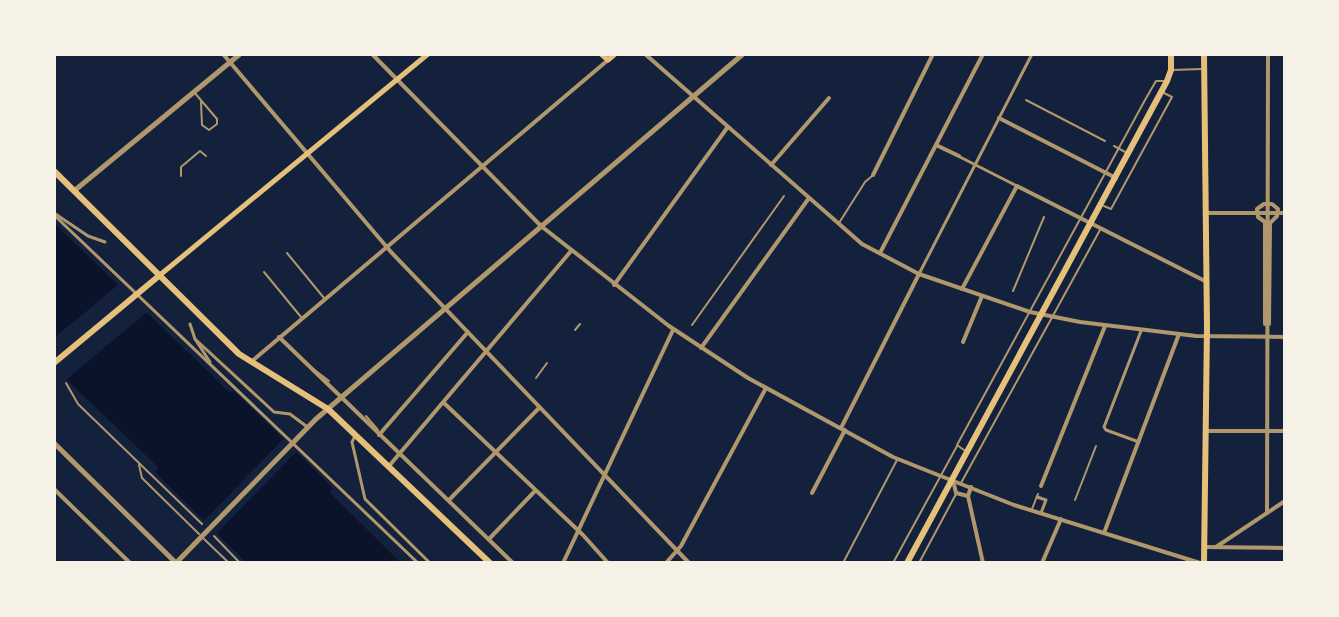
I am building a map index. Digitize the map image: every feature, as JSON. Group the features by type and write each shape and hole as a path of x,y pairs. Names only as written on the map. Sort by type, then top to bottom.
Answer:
{"main road":[{"path":"54,363 428,54"},
{"path":"601,54 608,60 615,54"},
{"path":"907,563 1167,81 1171,54"},
{"path":"1202,563 1207,431 1204,54"},
{"path":"54,171 211,327 251,362 328,409 490,563"}],"street":[{"path":"223,54 387,247 689,563"},
{"path":"74,191 240,54"},
{"path":"372,54 541,226 673,330 685,334 701,348 766,388 898,459 1032,510 1202,563"},
{"path":"645,54 791,186 862,244 919,274 1030,312 1105,326 1207,337 1285,337"},
{"path":"54,443 176,563 328,409 743,54"},
{"path":"873,175 933,54"},
{"path":"880,253 983,54"},
{"path":"812,493 919,274 1032,54"},
{"path":"1267,513 1268,54"},
{"path":"251,362 608,60"},
{"path":"771,165 829,98"},
{"path":"999,118 1116,178"},
{"path":"614,285 728,128"},
{"path":"936,145 1049,206 1081,218 1207,282"},
{"path":"962,289 1017,186"},
{"path":"701,348 809,198"},
{"path":"1272,204 1278,209 1270,223 1268,324 1265,324 1265,222 1258,217 1257,209 1272,204"},
{"path":"1206,213 1285,213"},
{"path":"54,214 88,236 105,242"},
{"path":"54,214 418,563"},
{"path":"389,466 571,251"},
{"path":"963,342 982,296"},
{"path":"190,324 195,339 212,365"},
{"path":"1040,487 1105,326"},
{"path":"563,563 673,330"},
{"path":"1139,442 1104,427 1141,331"},
{"path":"379,435 468,332"},
{"path":"1104,533 1179,334"},
{"path":"279,337 513,563"},
{"path":"195,339 274,412 290,414 305,430"},
{"path":"666,563 677,551 766,388"},
{"path":"443,402 608,563"},
{"path":"449,500 539,408"},
{"path":"1207,431 1285,431"},
{"path":"355,434 352,442 365,499 430,563"},
{"path":"953,480 956,493 968,496"},
{"path":"971,487 968,496 983,563"},
{"path":"54,489 130,563"},
{"path":"489,539 535,491"},
{"path":"1037,495 1046,500 1041,513"},
{"path":"1216,547 1285,501"},
{"path":"1042,563 1061,519"},
{"path":"1205,547 1285,548"}],"lane":[{"path":"1171,70 1204,69"},
{"path":"893,563 1156,81 1167,81"},
{"path":"1102,205 1111,209 1172,97 1161,91"},
{"path":"193,92 217,119 217,124 211,129 204,129 202,125 201,102"},
{"path":"1012,93 1018,96"},
{"path":"1026,100 1105,141"},
{"path":"1114,146 1128,154"},
{"path":"181,176 181,167 200,151 206,156"},
{"path":"839,224 865,182 873,175"},
{"path":"692,325 784,196"},
{"path":"1013,291 1044,217"},
{"path":"961,483 1101,229"},
{"path":"287,253 325,299"},
{"path":"264,272 301,318"},
{"path":"575,330 580,324"},
{"path":"536,378 547,363"},
{"path":"310,368 315,368 329,381"},
{"path":"66,383 78,404 202,524"},
{"path":"366,416 378,428 379,435"},
{"path":"957,445 968,452"},
{"path":"1075,500 1096,446"},
{"path":"843,563 898,459"},
{"path":"139,463 142,478 203,534 229,563"},
{"path":"919,563 956,493"},
{"path":"1032,510 1037,495"},
{"path":"214,536 240,563"}],"water":[{"path":"54,223 332,487 330,493 401,563 247,563 156,473 158,467 54,368"}],"pier":[{"path":"119,280 152,312 147,312 67,379 65,384 54,373 54,338 118,285"},
{"path":"286,436 299,449 214,536 202,523"}]}
